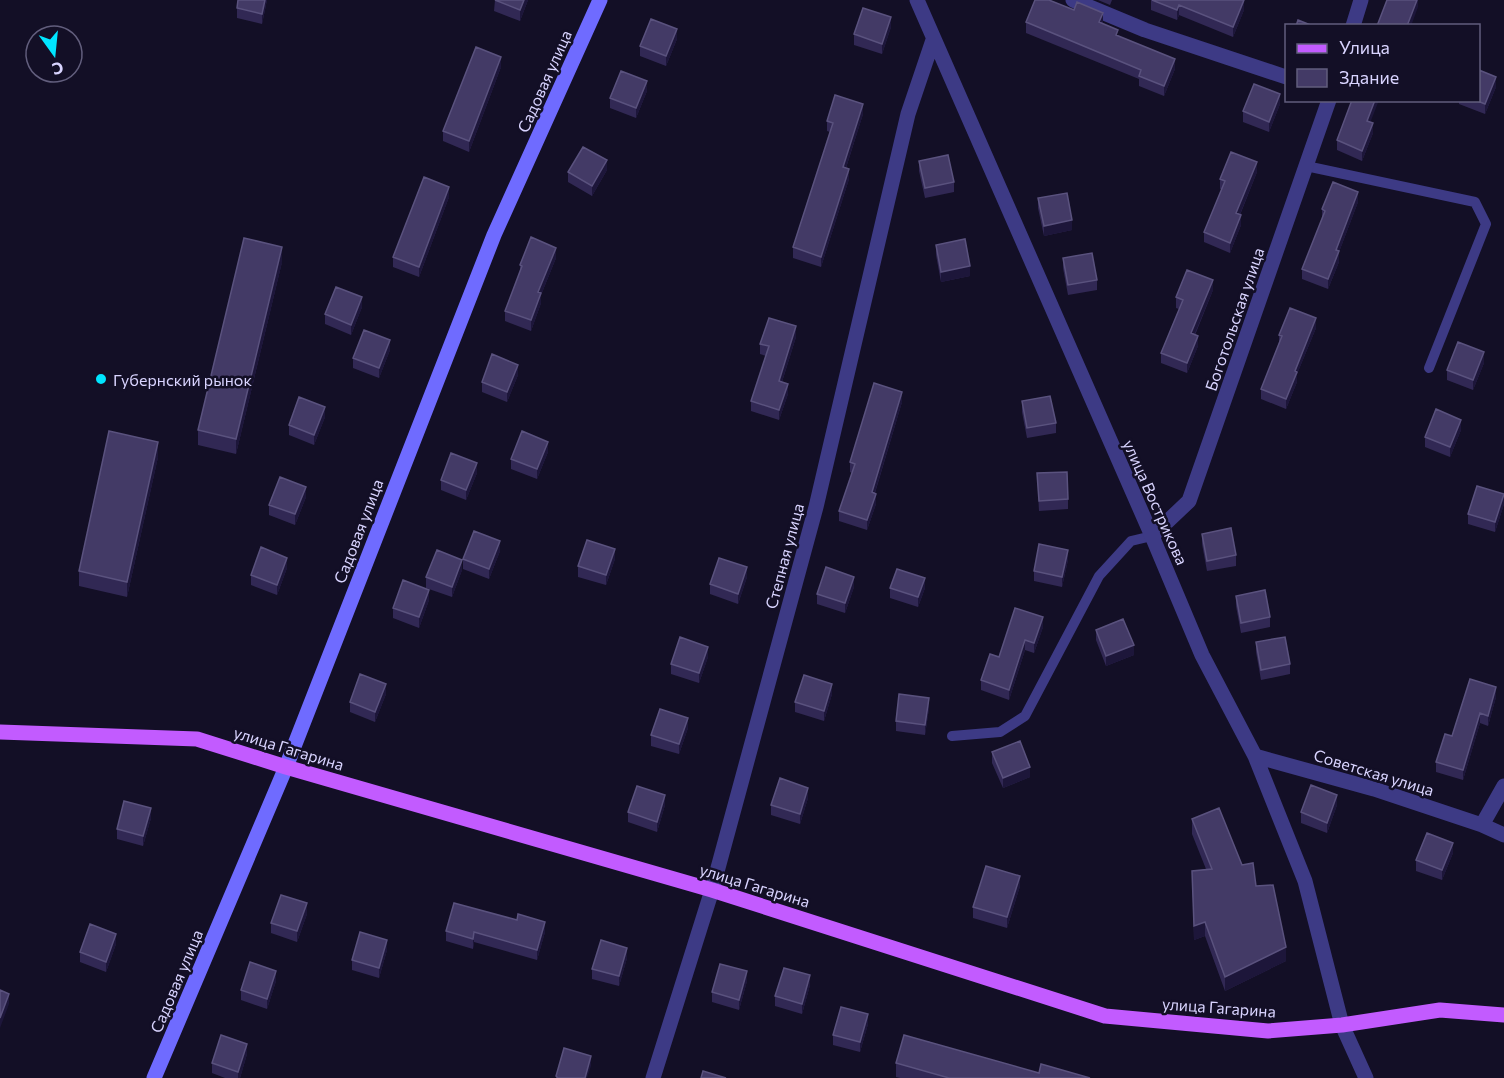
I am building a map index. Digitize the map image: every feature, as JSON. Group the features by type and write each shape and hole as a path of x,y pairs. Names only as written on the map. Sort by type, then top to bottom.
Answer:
{"main road":[{"name":"улица Гагарина","path":"0,732 197,739 285,767 712,890 1105,1016 1268,1031 1342,1025 1440,1010 1504,1015"}],"street":[{"name":"Садовая улица","path":"154,1078 285,767 494,235 600,0"},
{"name":"улица Вострикова","path":"916,0 1152,536 1202,656 1255,756 1305,880 1342,1025 1366,1078"},
{"path":"1073,0 1145,30 1285,76"},
{"path":"1354,24 1361,0"},
{"name":"Степная улица","path":"653,1078 712,890 816,507 908,114 933,40"},
{"name":"Боготольская улица","path":"1152,536 1190,501 1328,102"},
{"name":"Советская улица","path":"1255,756 1374,789 1482,825 1504,835"},
{"path":"1482,825 1504,786"}],"lane":[{"path":"1306,166 1475,202 1486,224 1429,368"},
{"path":"952,736 1000,732 1024,716 1100,576 1131,541 1152,536"}],"building":[{"path":"238,0 265,0 262,14 237,8"},
{"path":"495,0 524,0 520,10"},
{"path":"1035,0 1049,0 1074,10 1077,2 1103,13 1099,22 1118,30 1116,35 1175,59 1164,86 1139,76 1141,70 1026,22"},
{"path":"1152,0 1244,0 1233,27 1179,5 1177,10"},
{"path":"1387,0 1417,0 1408,24 1378,24"},
{"path":"863,8 891,17 882,44 854,34"},
{"path":"651,19 677,29 666,56 640,46"},
{"path":"1298,20 1308,24 1297,24"},
{"path":"476,47 501,57 469,141 443,131"},
{"path":"1480,70 1496,77 1485,104 1480,102"},
{"path":"621,71 647,81 636,108 610,98"},
{"path":"1254,84 1280,94 1269,122 1243,111"},
{"path":"835,95 863,104 843,167 849,169 821,257 793,247 833,123 827,121"},
{"path":"1351,102 1374,102 1367,121 1373,123 1362,151 1337,140"},
{"path":"583,147 607,160 592,186 568,172"},
{"path":"1231,152 1257,162 1236,213 1241,215 1230,243 1204,232 1225,181 1220,179"},
{"path":"948,155 954,182 925,188 919,161"},
{"path":"424,177 449,187 419,267 393,257"},
{"path":"1333,182 1358,192 1336,250 1339,251 1328,279 1302,269 1325,211 1322,209"},
{"path":"1067,193 1072,220 1044,226 1038,198"},
{"path":"531,237 556,248 538,292 541,293 531,320 505,311"},
{"path":"244,238 282,247 236,439 198,430"},
{"path":"965,239 970,266 941,272 936,245"},
{"path":"1092,253 1097,280 1068,285 1063,258"},
{"path":"1187,270 1213,280 1191,333 1198,336 1187,363 1161,353 1183,300 1176,297"},
{"path":"336,287 362,297 351,325 325,314"},
{"path":"1290,308 1316,318 1286,399 1261,389 1282,336 1279,335"},
{"path":"769,318 796,326 779,381 788,384 779,410 751,401 769,346 760,344"},
{"path":"364,330 390,340 379,368 353,358"},
{"path":"1458,342 1484,352 1473,380 1447,370"},
{"path":"492,354 518,365 507,392 482,382"},
{"path":"874,383 902,392 872,492 876,494 867,520 839,511 855,464 850,462"},
{"path":"1050,396 1056,423 1027,428 1022,401"},
{"path":"299,397 325,407 314,435 289,425"},
{"path":"1436,409 1461,420 1450,447 1425,437"},
{"path":"109,431 158,442 127,582 79,571"},
{"path":"522,431 548,442 537,469 511,459"},
{"path":"451,453 477,463 466,490 441,480"},
{"path":"1067,472 1068,499 1039,501 1037,473"},
{"path":"280,477 306,487 295,514 269,505"},
{"path":"1477,486 1504,494 1495,522 1468,514"},
{"path":"1231,528 1236,555 1207,561 1202,534"},
{"path":"474,531 500,541 489,569 463,559"},
{"path":"587,540 615,549 606,575 578,566"},
{"path":"1039,544 1068,550 1062,577 1034,571"},
{"path":"261,547 287,558 277,585 251,575"},
{"path":"437,550 462,560 452,587 426,577"},
{"path":"719,558 747,567 738,594 710,584"},
{"path":"826,567 854,577 845,603 817,594"},
{"path":"897,569 925,578 918,597 890,588"},
{"path":"403,580 429,590 419,617 393,608"},
{"path":"1265,590 1270,617 1241,623 1236,596"},
{"path":"1015,608 1043,617 1034,643 1025,640 1009,690 981,680 990,654 999,657"},
{"path":"1123,619 1134,645 1106,656 1096,630"},
{"path":"680,637 708,647 699,673 671,664"},
{"path":"1285,637 1290,664 1261,670 1256,642"},
{"path":"360,674 386,684 375,712 350,702"},
{"path":"804,675 832,684 824,711 795,702"},
{"path":"1470,679 1496,687 1488,716 1480,713 1463,770 1436,762 1445,734 1452,736"},
{"path":"899,694 929,698 925,725 896,721"},
{"path":"660,709 688,718 679,744 651,735"},
{"path":"1020,741 1030,767 1003,778 992,752"},
{"path":"780,778 808,788 800,814 771,805"},
{"path":"1311,785 1337,795 1327,823 1301,812"},
{"path":"637,786 665,795 657,822 628,812"},
{"path":"124,801 151,808 143,836 117,829"},
{"path":"1219,808 1242,865 1253,863 1256,886 1273,885 1286,947 1225,977 1205,922 1194,926 1192,871 1212,869 1192,819"},
{"path":"1427,833 1453,843 1442,870 1416,860"},
{"path":"986,866 1020,876 1007,917 973,907"},
{"path":"281,895 307,903 297,931 271,923"},
{"path":"454,903 517,920 518,914 545,922 537,950 474,932 473,939 446,931"},
{"path":"90,924 116,934 106,962 80,952"},
{"path":"360,932 387,940 379,968 352,960"},
{"path":"601,940 627,948 619,976 592,969"},
{"path":"250,962 276,971 267,999 241,990"},
{"path":"720,964 747,971 739,1000 712,992"},
{"path":"784,968 810,975 802,1004 775,996"},
{"path":"0,990 9,994 0,1018"},
{"path":"841,1007 868,1014 860,1042 833,1035"},
{"path":"221,1035 247,1044 238,1072 212,1063"},
{"path":"904,1035 1039,1073 1041,1064 1090,1078 949,1078 896,1063"},
{"path":"564,1048 591,1056 585,1078 557,1078"},
{"path":"703,1071 726,1078 701,1078"}],"place":[{"name":"Губернский рынок","path":"101,379"}]}
